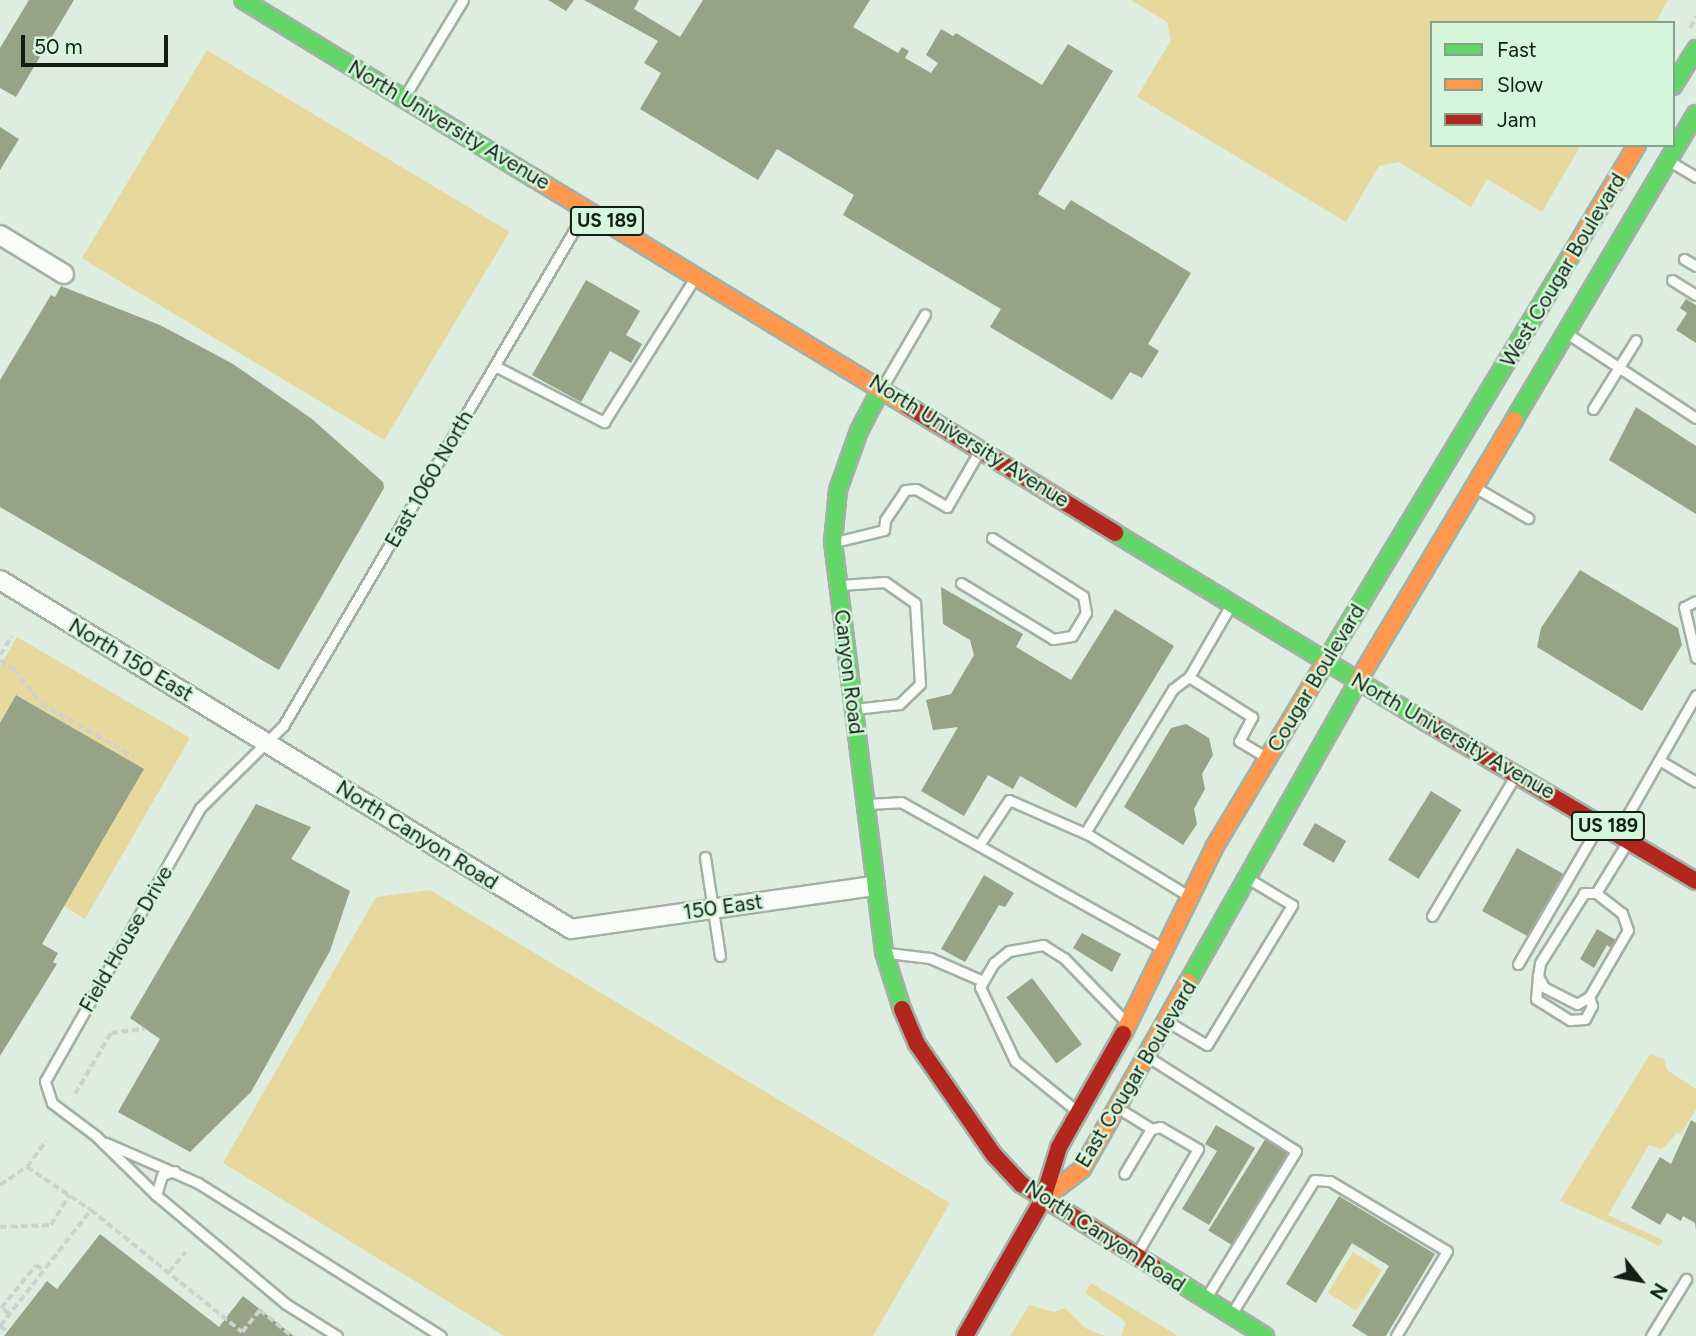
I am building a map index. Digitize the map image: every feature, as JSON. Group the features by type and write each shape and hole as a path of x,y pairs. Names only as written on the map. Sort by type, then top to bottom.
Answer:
{"main road":[{"name":"North University Avenue","path":"243,0 882,387 1358,681 1624,835 1696,881"},
{"path":"1675,83 1696,49"},
{"name":"West Cougar Boulevard","path":"1564,331 1696,114"},
{"name":"West Cougar Boulevard","path":"1489,395 1636,147"},
{"name":"Cougar Boulevard","path":"1257,857 1471,485 1564,331"},
{"name":"Canyon Road","path":"882,387 859,431 838,490 833,542 884,953 917,1044"},
{"name":"Cougar Boulevard","path":"1157,970 1215,846 1489,395"},
{"name":"East Cougar Boulevard","path":"1043,1199 1082,1169 1168,1022 1257,857"},
{"name":"East Cougar Boulevard","path":"1043,1199 1059,1147 1157,970"},
{"name":"North Canyon Road","path":"917,1044 994,1155 1043,1199 1265,1336"},
{"path":"965,1336 1043,1199"}],"street":[{"path":"0,235 64,274"},
{"name":"North 150 East","path":"0,580 263,742"},
{"name":"North Canyon Road","path":"263,742 570,929"},
{"name":"150 East","path":"570,929 875,886"}],"lane":[{"path":"404,97 463,0"},
{"path":"1668,160 1696,177"},
{"name":"East 1060 North","path":"263,742 289,716 587,209"},
{"path":"1684,259 1696,266"},
{"path":"495,366 604,422 637,375 696,275"},
{"path":"1672,280 1696,295"},
{"name":"Canyon Road","path":"882,387 925,314"},
{"path":"1564,331 1696,418"},
{"path":"1593,409 1636,340"},
{"path":"833,542 884,530 885,520 905,490 916,489 947,507 981,449"},
{"path":"1471,485 1528,518"},
{"path":"961,583 1053,639 1072,636 1086,613 1083,596 992,538"},
{"path":"838,585 886,582 915,603 920,684 899,704 853,709"},
{"path":"1696,601 1684,607 1696,658"},
{"path":"1085,833 1172,689 1189,677 1232,604"},
{"path":"1189,677 1252,717 1239,741 1268,758"},
{"path":"1596,893 1659,760 1696,695"},
{"name":"Field House Drive","path":"263,742 201,808 45,1081 52,1103 96,1136 156,1195 286,1304 337,1336"},
{"path":"1659,760 1696,782"},
{"path":"1432,916 1517,774"},
{"path":"979,845 1009,800 1085,833 1191,898"},
{"path":"865,804 901,802 1167,950"},
{"path":"1518,964 1601,822"},
{"path":"705,857 720,956"},
{"path":"1168,1022 1207,1045 1292,905 1247,878"},
{"path":"1538,976 1544,987 1564,1000 1577,1004 1590,997 1628,930 1622,912 1596,893 1584,893 1575,901 1540,963 1538,976 1536,999 1570,1020 1585,1019 1592,1006 1590,997"},
{"path":"1079,1112 1015,1061 980,987 983,981 994,963 1009,951 1043,945 1064,958 1129,1024"},
{"path":"884,953 930,958 983,981"},
{"path":"1148,1057 1292,1146 1294,1157 1205,1299"},
{"path":"1118,1108 1151,1129"},
{"path":"1124,1174 1151,1129 1160,1126 1198,1149 1135,1256"},
{"name":"Field House Drive","path":"96,1136 174,1171 438,1335"},
{"path":"156,1195 162,1175 174,1171"},
{"path":"1231,1315 1314,1180 1330,1181 1447,1251 1396,1336"},
{"path":"1651,1336 1686,1279"}],"path":[{"path":"12,636 0,657 14,669 41,703 134,757"},
{"path":"75,1094 111,1033 145,1028"},
{"path":"0,1185 27,1167 46,1141"},
{"path":"27,1167 90,1210 242,1332 260,1310 292,1336"},
{"path":"0,1227 51,1225 69,1194"},
{"path":"7,1331 0,1326 90,1210"},
{"path":"168,1273 185,1252"},
{"path":"9,1314 1,1308 36,1265 43,1270"}],"shaded area":[{"path":"1131,0 1668,0 1656,21 1430,21 1430,147 1580,147 1542,212 1487,179 1471,207 1399,162 1379,166 1346,222 1137,97 1171,40 1167,22"},
{"path":"207,50 510,232 384,440 82,258"},
{"path":"17,637 190,738 85,919 64,906 78,731 17,695 0,722 0,666"},
{"path":"430,890 950,1203 873,1336 504,1336 223,1163 376,897"},
{"path":"1650,1054 1664,1059 1667,1070 1696,1089 1696,1109 1681,1134 1676,1133 1667,1145 1660,1149 1649,1145 1608,1215 1663,1240 1660,1246 1560,1201"},
{"path":"1353,1252 1382,1270 1356,1311 1328,1293"},
{"path":"1091,1283 1178,1336 1121,1336 1126,1322 1085,1293"},
{"path":"1029,1305 1054,1312 1065,1308 1085,1328 1105,1336 1010,1336"}],"building":[{"path":"29,0 74,0 16,97 0,88 0,48"},
{"path":"548,0 574,0 566,11"},
{"path":"584,0 639,0 634,9 680,37 703,0 870,0 853,27 898,53 902,47 909,51 905,58 931,73 938,63 926,55 941,29 953,36 956,33 1042,85 1068,44 1113,71 1038,194 1064,210 1071,200 1191,273 1148,344 1159,351 1142,378 1130,372 1112,400 990,327 1001,309 843,215 854,195 777,149 758,180 640,109 661,73 644,63 658,41"},
{"path":"0,127 19,139 0,170"},
{"path":"586,280 640,311 626,335 642,344 631,363 610,351 581,402 532,375"},
{"path":"61,286 162,326 233,364 312,419 383,482 384,488 279,670 0,507 0,380 51,295 55,297"},
{"path":"1686,299 1696,305 1696,343 1676,330 1687,313 1680,308"},
{"path":"1636,407 1696,446 1696,514 1609,460"},
{"path":"1580,570 1678,628 1682,645 1642,711 1537,647 1541,628"},
{"path":"941,587 1023,634 1016,647 1071,680 1115,609 1174,646 1076,808 1020,776 1013,789 988,775 964,816 921,791 958,727 933,730 926,700 951,694 974,655 970,640 943,624"},
{"path":"16,695 144,769 42,944 58,953 53,962 57,964 0,1056 0,723"},
{"path":"1186,724 1209,738 1213,755 1202,774 1205,789 1194,809 1197,824 1183,845 1124,807 1171,728"},
{"path":"1431,791 1462,810 1419,879 1388,860"},
{"path":"256,804 311,827 291,859 350,891 330,951 251,1092 190,1152 118,1112 160,1039 130,1018"},
{"path":"1315,823 1346,841 1334,863 1302,845"},
{"path":"1517,848 1565,875 1530,938 1482,911"},
{"path":"984,875 1014,893 1005,907 999,905 965,962 941,949"},
{"path":"1597,929 1616,940 1611,948 1607,945 1594,968 1580,959"},
{"path":"1082,933 1121,954 1112,972 1073,948"},
{"path":"1032,978 1082,1044 1056,1064 1006,997"},
{"path":"1691,1120 1696,1123 1696,1230 1695,1223 1683,1216 1681,1221 1667,1213 1660,1225 1631,1208 1660,1157 1671,1164"},
{"path":"1216,1125 1255,1148 1209,1225 1182,1209 1217,1151 1205,1144"},
{"path":"1266,1138 1292,1154 1235,1247 1208,1230"},
{"path":"1339,1196 1435,1254 1386,1336 1368,1336 1352,1326 1389,1266 1352,1243 1316,1303 1286,1284"},
{"path":"100,1234 219,1327 243,1296 294,1336 4,1336 47,1281 57,1289"}],"traffic: fast":[{"path":"243,0 534,178"},
{"path":"1675,83 1696,49"},
{"path":"1514,420 1696,114"},
{"path":"1326,661 1571,255"},
{"path":"882,387 859,431 838,490 833,542 884,952 902,1009"},
{"path":"1115,533 1426,722"},
{"path":"1188,982 1358,681"},
{"path":"1153,1266 1265,1336"}],"traffic: slow":[{"path":"1571,255 1636,147"},
{"path":"534,178 908,406"},
{"path":"1358,681 1514,420"},
{"path":"1123,1034 1215,846 1326,661"},
{"path":"1043,1199 1082,1169 1188,982"}],"traffic: jam":[{"path":"908,406 1115,533"},
{"path":"1426,722 1696,881"},
{"path":"902,1009 917,1044 994,1155 1021,1184 1153,1266"},
{"path":"965,1336 1043,1199 1059,1147 1123,1034"}]}
